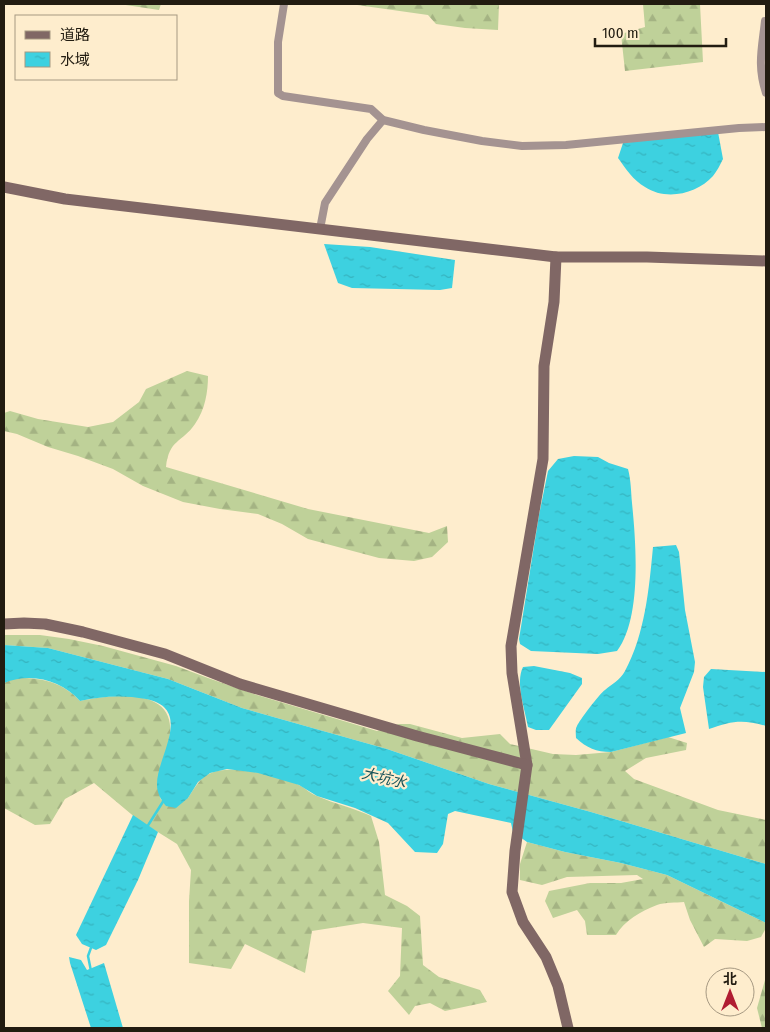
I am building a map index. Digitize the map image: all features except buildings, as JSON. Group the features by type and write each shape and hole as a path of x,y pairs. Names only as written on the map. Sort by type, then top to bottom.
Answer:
{"street":[{"path":"284,4 278,42 278,93 283,96 371,109 383,120 482,141 522,146 566,145 766,127"},
{"path":"765,21 760,76 766,92"},
{"path":"320,229 325,203 367,139 383,120"},
{"path":"4,186 65,199 556,257 647,257 766,261"},
{"path":"556,257 554,302 544,366 543,459 511,646 512,673 527,771 515,851 512,892 523,922 546,957 558,986 568,1028"},
{"path":"4,624 46,624 166,654 240,684 417,736 527,771"}],"green space":[{"path":"119,4 161,4 159,10"},
{"path":"350,4 499,4 498,30 436,24 428,15"},
{"path":"643,4 700,4 703,62 625,71 621,34 645,27"},
{"path":"187,371 208,376 205,401 195,424 170,451 166,467 308,509 429,533 447,526 448,542 432,557 414,561 379,558 308,539 282,524 258,514 183,502 143,486 113,469 4,431 4,413 10,411 38,419 88,427 113,422 139,402 146,389"},
{"path":"4,635 40,635 103,646 176,666 257,695 377,731 399,724 410,724 462,738 500,734 510,744 553,754 576,755 611,752 668,737 687,743 686,750 646,758 625,771 634,779 718,810 766,820 766,864 489,784 387,749 242,708 168,679 48,648 4,645"},
{"path":"15,678 51,682 66,689 80,701 126,696 155,702 165,710 170,723 169,740 158,782 161,800 188,798 200,780 207,775 231,770 256,772 282,778 301,786 315,795 371,816 379,842 385,895 407,906 420,916 423,965 439,977 480,990 487,1002 445,1011 430,1003 415,1006 409,1015 388,991 400,976 402,928 363,923 312,931 305,973 245,944 231,969 189,963 191,870 177,844 137,819 94,783 65,799 50,824 35,825 4,808 4,683"},
{"path":"527,842 667,875 766,923 766,928 761,937 747,941 715,939 704,947 690,920 684,902 660,904 645,910 628,921 616,935 587,935 585,921 577,910 553,918 545,901 549,891 590,883 621,883 643,879 637,875 567,877 542,885 520,880 520,864"},
{"path":"765,980 766,1028 762,1028 757,1008"}],"water":[{"path":"718,132 723,159 713,176 699,187 690,191 662,194 653,191 633,178 618,158 623,143"},
{"path":"324,244 370,247 455,260 452,288 440,290 352,288 338,283"},
{"path":"574,456 598,457 628,469 636,559 634,600 630,620 625,637 617,651 598,654 531,651 520,644 519,639 548,471 558,459"},
{"path":"676,545 679,552 685,610 695,662 694,672 680,708 686,733 611,752 592,749 576,738 576,727 599,696 623,674 632,657 642,627 653,547"},
{"name":"大坑水","path":"4,645 48,648 168,679 242,708 387,749 489,784 766,864 766,923 667,875 527,842 513,832 511,823 455,811 448,814 443,844 437,853 415,852 388,823 355,808 317,796 299,785 258,773 227,769 210,773 198,782 188,798 176,808 166,806 162,801 157,785 158,774 170,735 171,723 168,713 160,704 146,699 121,697 105,697 80,701 55,683 35,678 25,678 4,683"},
{"path":"534,666 570,673 582,678 582,684 549,730 536,730 528,727 521,696 520,681 523,667"},
{"path":"711,669 766,672 766,726 750,722 737,722 709,729 703,687 704,677"},
{"path":"133,815 158,832 138,880 106,945 96,950 82,944 76,935"},
{"path":"69,957 81,960 87,970 104,963 123,1028 91,1028"}],"waterway":[{"path":"147,827 164,800"},
{"path":"91,971 88,956 92,945"}]}
